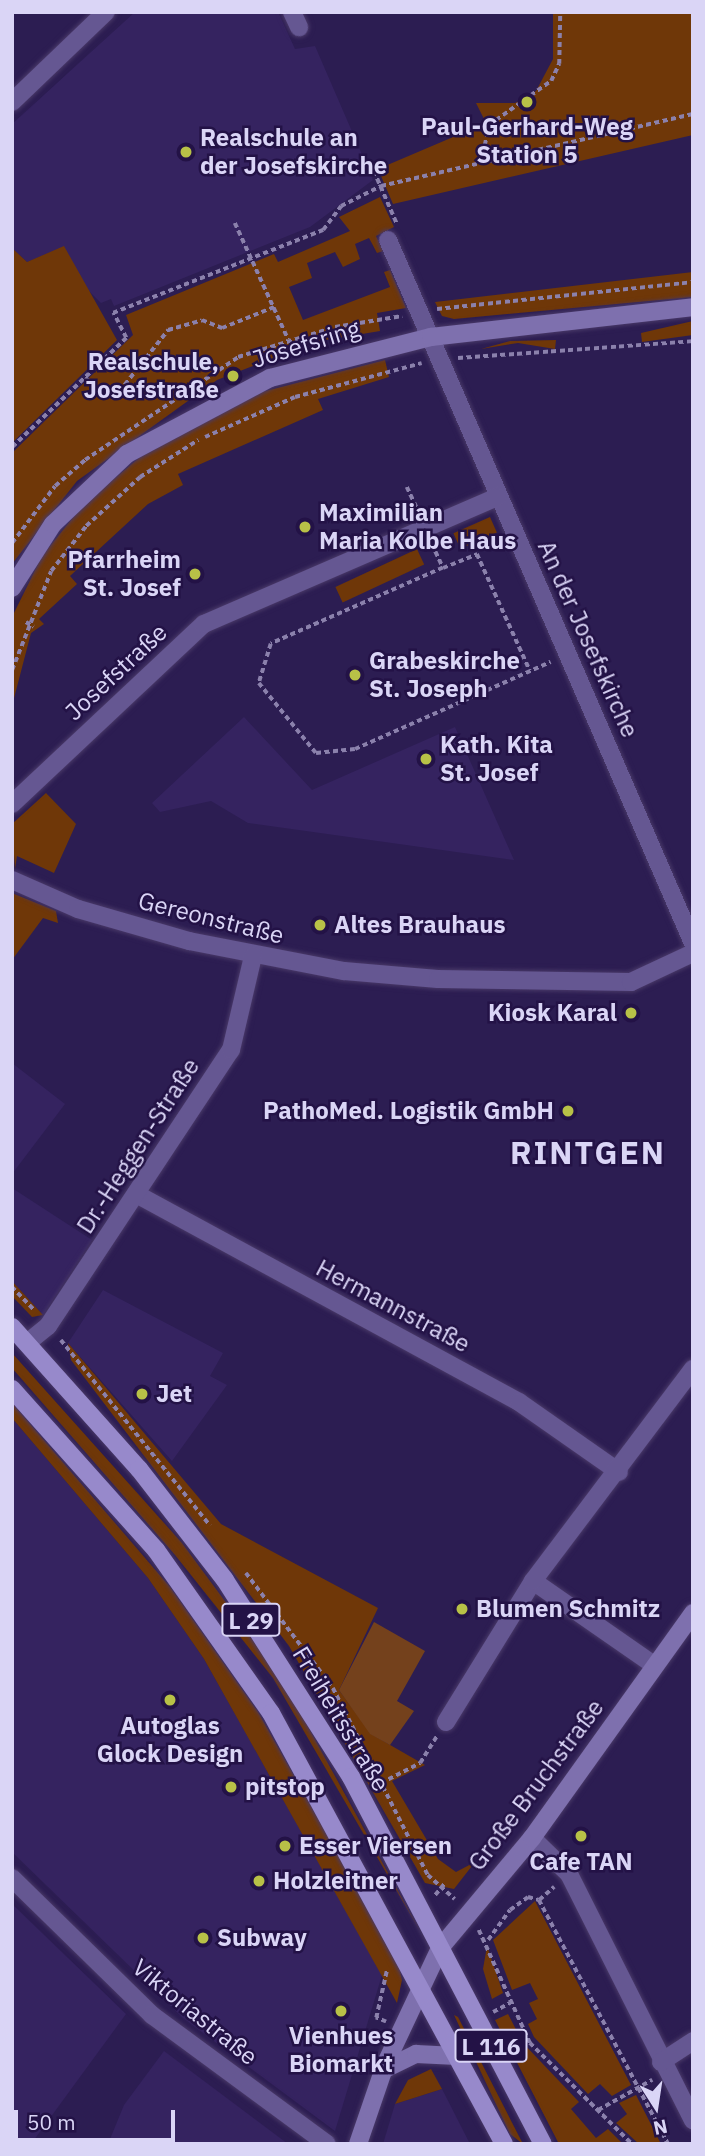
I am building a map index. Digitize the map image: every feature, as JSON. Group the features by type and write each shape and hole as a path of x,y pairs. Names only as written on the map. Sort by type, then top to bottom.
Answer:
{"main road":[{"name":"Josefsring","path":"12,588 74,500 127,454 198,411 343,354 431,337 693,307"},
{"name":"Freiheitsstraße","path":"12,1327 139,1469 225,1580 351,1777 543,2144"},
{"name":"L 29","path":"12,1390 156,1550 271,1713 418,1984"},
{"name":"Große Bruchstraße","path":"358,2144 383,2070 418,1984 440,1948 532,1838 693,1614"},
{"name":"L 116","path":"418,1984 504,2144"},
{"path":"383,2070 416,2054 457,2056"}],"street":[{"path":"12,102 106,12"},
{"name":"An der Josefskirche","path":"388,240 693,943"},
{"name":"Josefstraße","path":"12,804 204,624 498,497"},
{"name":"Gereonstraße","path":"12,880 78,909 253,957 438,979 544,983 631,982 693,953"},
{"name":"Dr.-Heggen-Straße","path":"27,1343 48,1326 231,1050 253,957"},
{"name":"Hermannstraße","path":"136,1194 519,1402 619,1472"},
{"path":"446,1722 533,1581 619,1472 693,1368"},
{"path":"533,1581 654,1665"},
{"path":"532,1838 569,1874 693,2121"},
{"name":"Viktoriastraße","path":"12,1878 152,2015 327,2144"},
{"path":"664,2067 693,2040"}],"path":[{"path":"481,162 489,125 551,81 559,64 560,12"},
{"path":"12,447 126,338 113,313 252,255 323,230 341,206 381,186 693,114"},
{"path":"374,171 401,235 388,240"},
{"path":"235,223 289,339"},
{"path":"84,377 114,398 169,330 202,320 222,328 274,307"},
{"path":"12,670 26,622 51,571 86,526 140,477 198,440 295,397 441,359 693,341"},
{"path":"407,487 443,568"},
{"path":"530,671 477,554 271,644 259,683 316,753 355,748 530,671 568,654"},
{"path":"26,622 34,628"},
{"path":"382,1783 420,1763 446,1722"},
{"path":"488,1940 510,1910 528,1897 539,1900 668,2144"},
{"path":"466,1915 488,1940 530,2043 632,2144"},
{"path":"598,2110 639,2088 664,2067"}],"shaded area":[{"name":"Realschule an der Josefskirche","path":"135,12 278,12 295,49 315,46 373,180 310,227 114,306 111,299 101,303 78,280 64,247 27,262 12,248 12,124"},
{"path":"553,12 693,12 693,135 393,204 378,169 486,123 476,103 515,103 536,91 553,59"},
{"path":"380,197 394,227 376,236 383,251 377,253 369,238 355,244 360,259 343,267 335,252 307,263 312,278 289,287 303,320 390,287 384,272 390,270 406,308 377,313 380,331 314,342 217,380 77,481 12,564 12,453 133,335 126,315 274,254 278,262 350,231 339,217"},
{"path":"64,246 117,340 12,443 12,248 27,262"},
{"path":"693,272 693,297 454,319 442,316 435,302"},
{"path":"693,321 693,335 642,342 641,333"},
{"path":"556,340 555,349 518,343 481,349 510,341"},
{"path":"385,360 389,377 318,399 323,410 178,474 183,485 148,504 70,576 77,584 39,619 44,624 31,633 12,706 14,613 42,556 84,504 139,458 254,394"},
{"path":"490,517 497,533 460,549 453,533"},
{"path":"417,549 424,564 343,602 335,587"},
{"name":"Kath. Kita St. Josef","path":"244,717 312,790 455,727 514,860 248,823 211,801 160,812 152,803"},
{"path":"46,793 76,824 54,873 17,856 15,869 12,824"},
{"path":"12,893 56,911 58,923 43,918 12,960"},
{"path":"12,1063 65,1104 12,1174"},
{"path":"12,1188 92,1240 43,1315 12,1281"},
{"path":"12,1281 43,1315 32,1317 12,1296"},
{"path":"103,1290 223,1353 210,1376 227,1385 172,1461 68,1343"},
{"path":"68,1343 221,1524 378,1608 339,1690 371,1734 425,1765 392,1781 438,1859 456,1872 475,1862 454,1889 425,1883 289,1646 71,1360"},
{"path":"12,1353 182,1543 279,1674 420,1931 273,1678 175,1555 12,1368"},
{"path":"12,1403 170,1587 258,1712 397,1958 402,1980 397,2003 204,1659 148,1578 12,1418"},
{"path":"12,1418 148,1578 204,1659 382,1975 335,2131 183,2018 12,1852"},
{"path":"374,1622 425,1651 397,1701 414,1711 390,1745 370,1734 339,1690"},
{"path":"535,1901 631,2085 612,2096 600,2084 588,2094 534,2037 528,2024 537,2019 529,2003 538,1999 530,1983 512,1990 493,1940"},
{"path":"12,1904 126,2014 31,2144 12,2144"},
{"path":"487,1946 503,1993 492,1999 483,1969"},
{"path":"508,2014 523,2043 579,2102 571,2109 596,2138 608,2129 623,2144 559,2144 495,2020"},
{"path":"454,2015 458,2017 523,2144 510,2134"},
{"path":"164,2051 288,2144 108,2144 124,2105"},
{"path":"431,2069 442,2089 395,2104 408,2080"},
{"path":"442,2089 470,2144 383,2144 395,2104"},
{"path":"636,2095 661,2144 639,2144 616,2123 627,2114 619,2103"}],"place":[{"name":"Paul-Gerhard-Weg Station 5","path":"527,102"},
{"name":"Realschule an der Josefskirche","path":"186,152"},
{"name":"Realschule, Josefstraße","path":"233,376"},
{"name":"Maximilian Maria Kolbe Haus","path":"305,527"},
{"name":"Pfarrheim St. Josef","path":"195,574"},
{"name":"Grabeskirche St. Joseph","path":"355,675"},
{"name":"Kath. Kita St. Josef","path":"426,759"},
{"name":"Altes Brauhaus","path":"320,925"},
{"name":"Kiosk Karal","path":"631,1013"},
{"name":"PathoMed. Logistik GmbH","path":"568,1111"},
{"name":"Jet","path":"142,1394"},
{"name":"Blumen Schmitz","path":"462,1609"},
{"name":"Autoglas Glock Design","path":"170,1700"},
{"name":"pitstop","path":"231,1787"},
{"name":"Cafe TAN","path":"581,1836"},
{"name":"Esser Viersen","path":"285,1846"},
{"name":"Holzleitner","path":"259,1881"},
{"name":"Subway","path":"203,1938"},
{"name":"Vienhues Biomarkt","path":"341,2011"}],"district":[{"name":"RINTGEN","path":"588,1152"}]}
